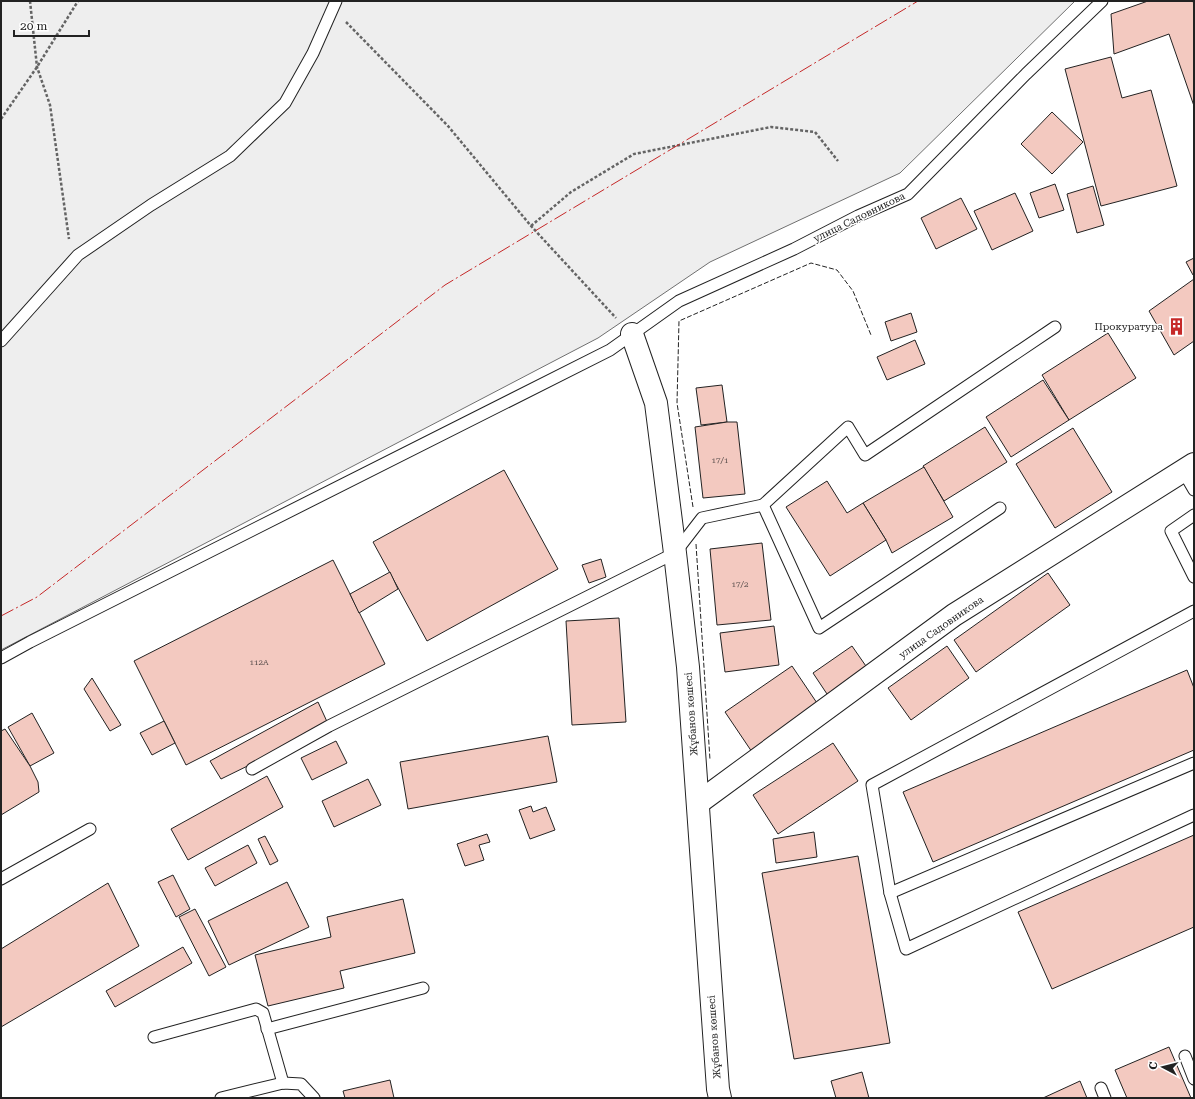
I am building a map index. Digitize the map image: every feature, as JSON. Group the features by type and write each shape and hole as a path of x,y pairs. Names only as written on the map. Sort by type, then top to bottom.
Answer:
{"street":[{"name":"Жұбанов көшесі","path":"632,334 656,403 675,553 688,667 717,1074 720,1098"},
{"name":"улица Садовникова","path":"698,803 954,615 1189,468"}],"lane":[{"name":"улица Садовникова","path":"1,658 610,350 679,300 794,249 858,216 908,194 1026,74 1102,1"},
{"path":"1,341 78,256 151,205 230,156 285,103 313,53 334,5"},
{"path":"252,768 329,726 675,553 702,518 763,505 848,428 865,455 1055,327"},
{"path":"1189,468 1194,490"},
{"path":"763,505 819,628 1000,508"},
{"path":"1194,515 1171,530 1194,577"},
{"path":"1194,611 872,785 890,893 906,949 1194,815"},
{"path":"890,893 1194,763"},
{"path":"1,879 90,829"},
{"path":"267,1029 423,988"},
{"path":"154,1037 256,1009 263,1013 283,1083"},
{"path":"1184,1056 1194,1078"},
{"path":"221,1098 283,1083 301,1084 314,1098"}],"path":[{"path":"30,1 37,67 50,105 72,262"},
{"path":"1,119 37,67 78,1"},
{"path":"334,5 448,126 532,226 632,334"},
{"path":"532,226 571,192 634,154 771,127 815,132 838,161"}],"shaded area":[{"path":"1,1 1075,1 900,173 710,262 598,338 1,650"}],"building":[{"path":"1148,1 1193,1 1194,106 1169,34 1114,54 1111,14"},
{"path":"1111,57 1122,98 1151,90 1177,186 1101,206 1065,69"},
{"path":"1052,112 1083,142 1052,174 1021,144"},
{"path":"1055,184 1064,210 1039,218 1030,193"},
{"path":"1093,186 1104,225 1077,233 1067,194"},
{"path":"1015,193 1033,231 992,250 974,211"},
{"path":"961,198 977,229 936,249 921,218"},
{"path":"1194,258 1194,275 1193,275 1186,262"},
{"name":"Прокуратура","path":"1194,279 1194,341 1174,355 1149,311"},
{"path":"911,313 917,332 891,341 885,322"},
{"path":"1108,333 1136,378 1069,420 1042,375"},
{"path":"915,340 925,364 887,380 877,357"},
{"path":"1043,380 1069,420 1011,457 986,417"},
{"path":"722,385 727,422 701,425 696,388"},
{"path":"737,422 745,494 703,498 695,427"},
{"path":"985,427 1007,462 944,501 923,466"},
{"path":"1073,428 1112,492 1055,528 1016,464"},
{"path":"924,467 953,517 892,553 886,540 863,503"},
{"path":"504,470 558,569 427,641 373,542"},
{"path":"827,481 847,513 863,503 886,540 830,576 786,507"},
{"path":"762,543 771,620 717,625 710,549"},
{"path":"601,559 606,577 589,583 582,565"},
{"path":"333,560 385,664 186,765 134,661"},
{"path":"390,572 398,589 359,613 350,594"},
{"path":"1048,573 1070,605 976,672 954,640"},
{"path":"619,618 626,722 572,725 566,621"},
{"path":"774,626 779,665 725,672 720,633"},
{"path":"852,646 868,669 829,697 813,673"},
{"path":"947,646 969,678 911,720 888,688"},
{"path":"792,666 819,706 752,752 725,712"},
{"path":"1187,670 1194,688 1194,750 933,862 903,792"},
{"path":"92,678 121,725 110,731 84,689"},
{"path":"318,702 329,726 221,779 210,761"},
{"path":"32,713 54,753 30,766 8,727"},
{"path":"164,721 175,743 152,755 140,733"},
{"path":"5,729 30,766 38,782 39,792 1,815 1,731"},
{"path":"548,736 557,782 408,809 400,762"},
{"path":"336,741 347,763 312,780 301,758"},
{"path":"833,743 858,781 778,834 753,795"},
{"path":"267,776 283,807 188,860 171,829"},
{"path":"368,779 381,805 334,827 322,801"},
{"path":"531,806 533,812 546,807 555,830 530,839 519,810"},
{"path":"814,832 817,857 776,863 773,839"},
{"path":"487,834 490,842 479,845 484,860 465,866 457,844"},
{"path":"1194,835 1194,927 1052,989 1018,912"},
{"path":"265,836 278,861 270,865 258,839"},
{"path":"248,845 257,863 215,886 205,868"},
{"path":"858,856 890,1043 794,1059 762,873"},
{"path":"173,875 190,909 176,917 158,882"},
{"path":"287,882 309,927 229,965 208,921"},
{"path":"108,883 139,946 1,1027 1,949"},
{"path":"403,899 415,953 340,971 344,988 268,1006 255,955 331,937 327,917"},
{"path":"195,909 226,967 209,976 179,917"},
{"path":"183,947 192,963 115,1007 106,991"},
{"path":"1169,1047 1191,1098 1127,1098 1115,1070"},
{"path":"862,1072 869,1098 836,1098 831,1081"},
{"path":"390,1080 394,1098 345,1098 343,1091"},
{"path":"1080,1081 1087,1098 1043,1098"}],"fence":[{"path":"693,507 677,403 679,321 811,263 837,270 853,291 871,335"},
{"path":"696,544 710,760"}],"power":[{"path":"1,616 37,597 445,285 918,1"}],"place":[{"name":"Прокуратура","path":"1176,326"}]}
